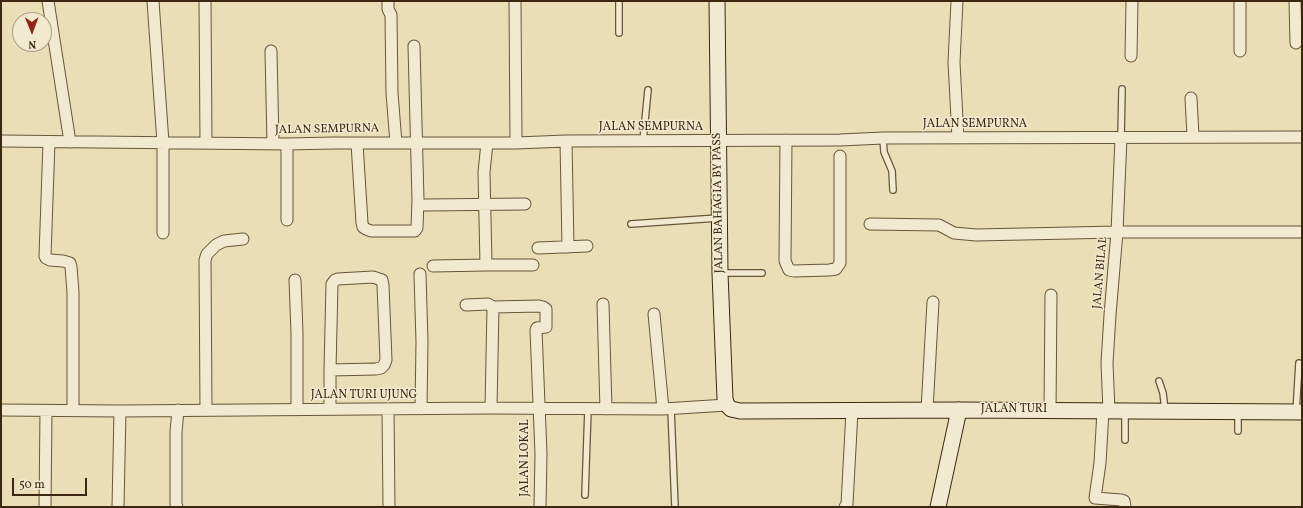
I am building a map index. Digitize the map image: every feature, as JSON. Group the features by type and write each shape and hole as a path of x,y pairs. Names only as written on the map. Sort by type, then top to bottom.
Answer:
{"main road":[{"name":"JALAN BAHAGIA BY PASS","path":"717,1 720,273 725,399 727,405"},
{"name":"JALAN TURI","path":"727,405 731,409 740,411 959,410 1299,412"},
{"path":"938,507 959,410"}],"street":[{"path":"48,1 70,142"},
{"path":"153,1 162,143 163,233"},
{"path":"205,1 206,143"},
{"path":"388,1 388,9 391,15 392,93 396,142"},
{"path":"515,1 516,143"},
{"path":"957,1 954,62 958,138"},
{"path":"1131,56 1132,1"},
{"path":"1240,1 1240,51"},
{"path":"1295,1 1296,44"},
{"path":"357,143 362,223 364,227 371,231 413,231 417,228 417,142 414,46"},
{"path":"271,51 273,144"},
{"path":"1191,98 1193,136"},
{"name":"JALAN SEMPURNA","path":"1,141 287,144 786,140 840,148 883,138 1302,136"},
{"name":"JALAN BILAL","path":"1121,138 1117,232 1107,364 1106,411 1095,498 1121,500 1125,503 1125,507"},
{"path":"786,140 785,261 789,270 794,271 836,269 840,263 840,148"},
{"path":"566,141 568,247"},
{"path":"49,142 45,256 50,260 70,263 71,267 73,292 73,410"},
{"path":"486,265 484,172 487,143"},
{"path":"287,144 287,220"},
{"path":"425,205 524,204"},
{"path":"870,224 939,225 954,233 976,235 1117,232 1302,232"},
{"path":"206,410 205,260 207,254 216,244 224,241 243,239"},
{"path":"538,248 587,246"},
{"path":"433,266 533,264"},
{"path":"420,274 422,342 421,409"},
{"path":"330,370 376,369 384,365 386,360 382,280 373,277 338,279 332,284 330,370 330,408"},
{"path":"295,280 298,409"},
{"path":"1050,411 1051,295"},
{"path":"927,410 933,302"},
{"path":"466,305 488,304 493,306 491,408"},
{"path":"604,304 606,409"},
{"name":"JALAN LOKAL","path":"493,306 539,306 546,309 546,327 537,328 536,330 541,454 540,507"},
{"path":"654,314 667,409"},
{"name":"JALAN TURI UJUNG","path":"1,410 120,411 330,408 667,409 727,405"},
{"path":"388,409 389,507"},
{"path":"177,507 176,432 178,410"},
{"path":"45,507 46,411"},
{"path":"118,507 120,411"},
{"path":"845,507 847,504 852,411"}],"lane":[{"path":"618,33 619,1"},
{"path":"1121,138 1122,89"},
{"path":"643,141 648,90"},
{"path":"883,138 884,152 892,171 893,190"},
{"path":"631,224 719,218"},
{"path":"720,273 762,273"},
{"path":"1299,363 1299,412"},
{"path":"1159,381 1163,393 1165,411"},
{"path":"585,495 588,409"},
{"path":"667,409 675,507"},
{"path":"1125,411 1125,440"},
{"path":"1238,412 1238,431"}]}
